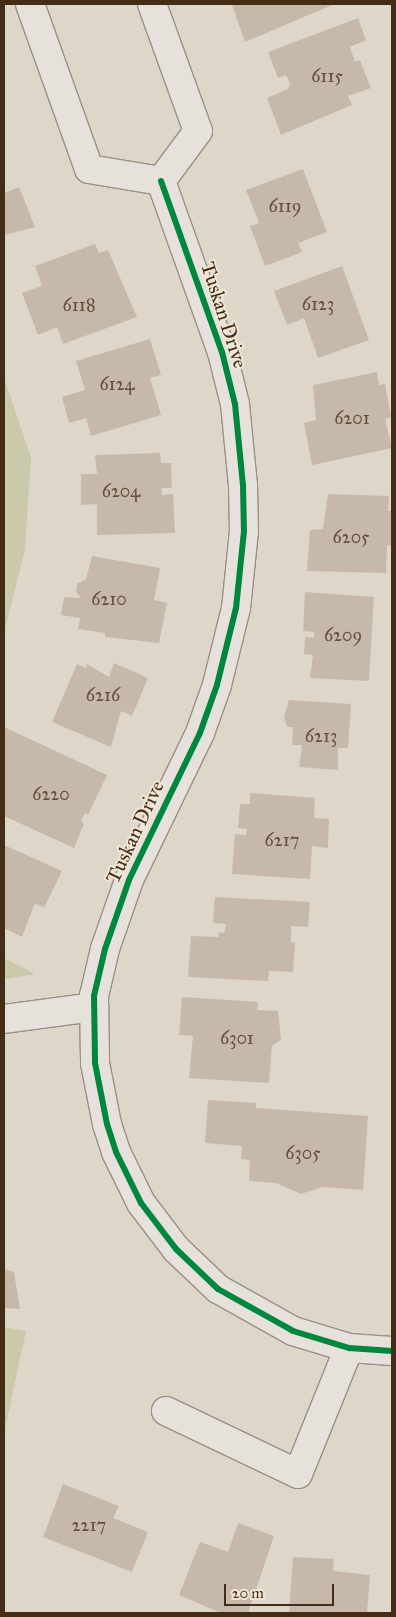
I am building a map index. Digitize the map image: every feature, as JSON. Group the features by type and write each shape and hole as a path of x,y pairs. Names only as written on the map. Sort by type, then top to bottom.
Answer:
{"street":[{"path":"30,4 89,169 161,181 198,132 152,4"},
{"name":"Tuskan Drive","path":"161,181 222,352 235,404 243,485 244,531 236,608 217,685 200,732 129,880 106,949 94,1007 95,1063 107,1124 116,1152 141,1203 176,1249 218,1288 267,1319 293,1331 349,1348 392,1351"},
{"path":"4,1018 94,1007"},
{"path":"166,1411 298,1474 349,1348"}],"green space":[{"path":"4,378 31,458 25,549 4,633"},
{"path":"4,958 35,974 4,979"},
{"path":"4,1327 26,1331 4,1434"}],"building":[{"path":"232,5 332,5 245,42"},
{"path":"358,18 366,40 350,47 355,62 360,60 371,88 348,96 352,105 281,135 267,98 288,89 290,83 286,75 278,78 268,52"},
{"path":"303,169 327,232 298,243 302,252 265,266 250,226 259,223 246,190"},
{"path":"19,187 35,227 4,235 4,193"},
{"path":"95,244 99,253 108,250 137,317 63,344 57,327 38,335 22,293 42,286 35,266"},
{"path":"342,266 369,340 318,358 304,318 287,325 274,291"},
{"path":"150,339 161,375 150,378 161,415 91,436 86,418 69,423 62,397 85,390 76,361"},
{"path":"377,372 379,385 385,384 391,417 385,419 392,448 312,465 304,423 316,420 313,385"},
{"path":"160,453 161,463 171,463 172,488 161,488 162,495 173,494 175,533 97,535 97,504 81,505 81,474 97,474 95,455"},
{"path":"328,494 389,496 388,511 392,511 392,545 387,545 386,573 307,571 310,530 323,529"},
{"path":"92,556 160,568 154,600 167,603 159,643 105,637 105,633 78,629 80,618 61,615 64,597 81,598 76,592 77,584 86,579"},
{"path":"305,592 374,597 369,681 310,678 313,655 304,654 305,637 314,638 314,632 303,631"},
{"path":"114,663 148,678 132,716 121,711 111,747 52,722 77,664 86,668 87,664 109,677"},
{"path":"289,700 351,704 348,748 338,748 338,770 299,767 302,745 292,745 293,727 287,727 284,717"},
{"path":"4,727 107,775 88,815 85,813 81,821 84,824 74,848 4,816"},
{"path":"250,793 315,798 314,818 329,819 328,848 312,846 310,879 232,874 235,834 246,835 247,829 238,828 240,804 250,804"},
{"path":"4,845 62,871 44,908 35,903 22,937 4,928"},
{"path":"215,897 310,902 308,927 291,926 291,942 295,943 293,972 269,971 268,981 188,977 191,936 218,937 219,932 224,933 226,924 213,923"},
{"path":"182,997 258,1002 257,1010 278,1011 281,1040 272,1046 269,1083 189,1078 193,1036 179,1035"},
{"path":"208,1100 256,1103 256,1108 368,1116 363,1190 323,1187 301,1194 276,1183 249,1181 250,1160 241,1159 242,1146 205,1143"},
{"path":"4,1269 14,1272 20,1309 4,1308"},
{"path":"63,1484 119,1506 113,1518 148,1532 132,1572 43,1537"},
{"path":"238,1523 274,1536 248,1613 221,1613 179,1595 200,1542 228,1552"},
{"path":"293,1557 334,1559 333,1571 370,1575 367,1613 289,1613"}],"cycle path":[{"path":"161,181 222,352 235,404 243,485 244,531 236,608 217,685 200,733 129,880 105,949 94,996 95,1063 107,1124 116,1152 141,1203 176,1249 218,1289 293,1331 349,1348 392,1351"}]}
